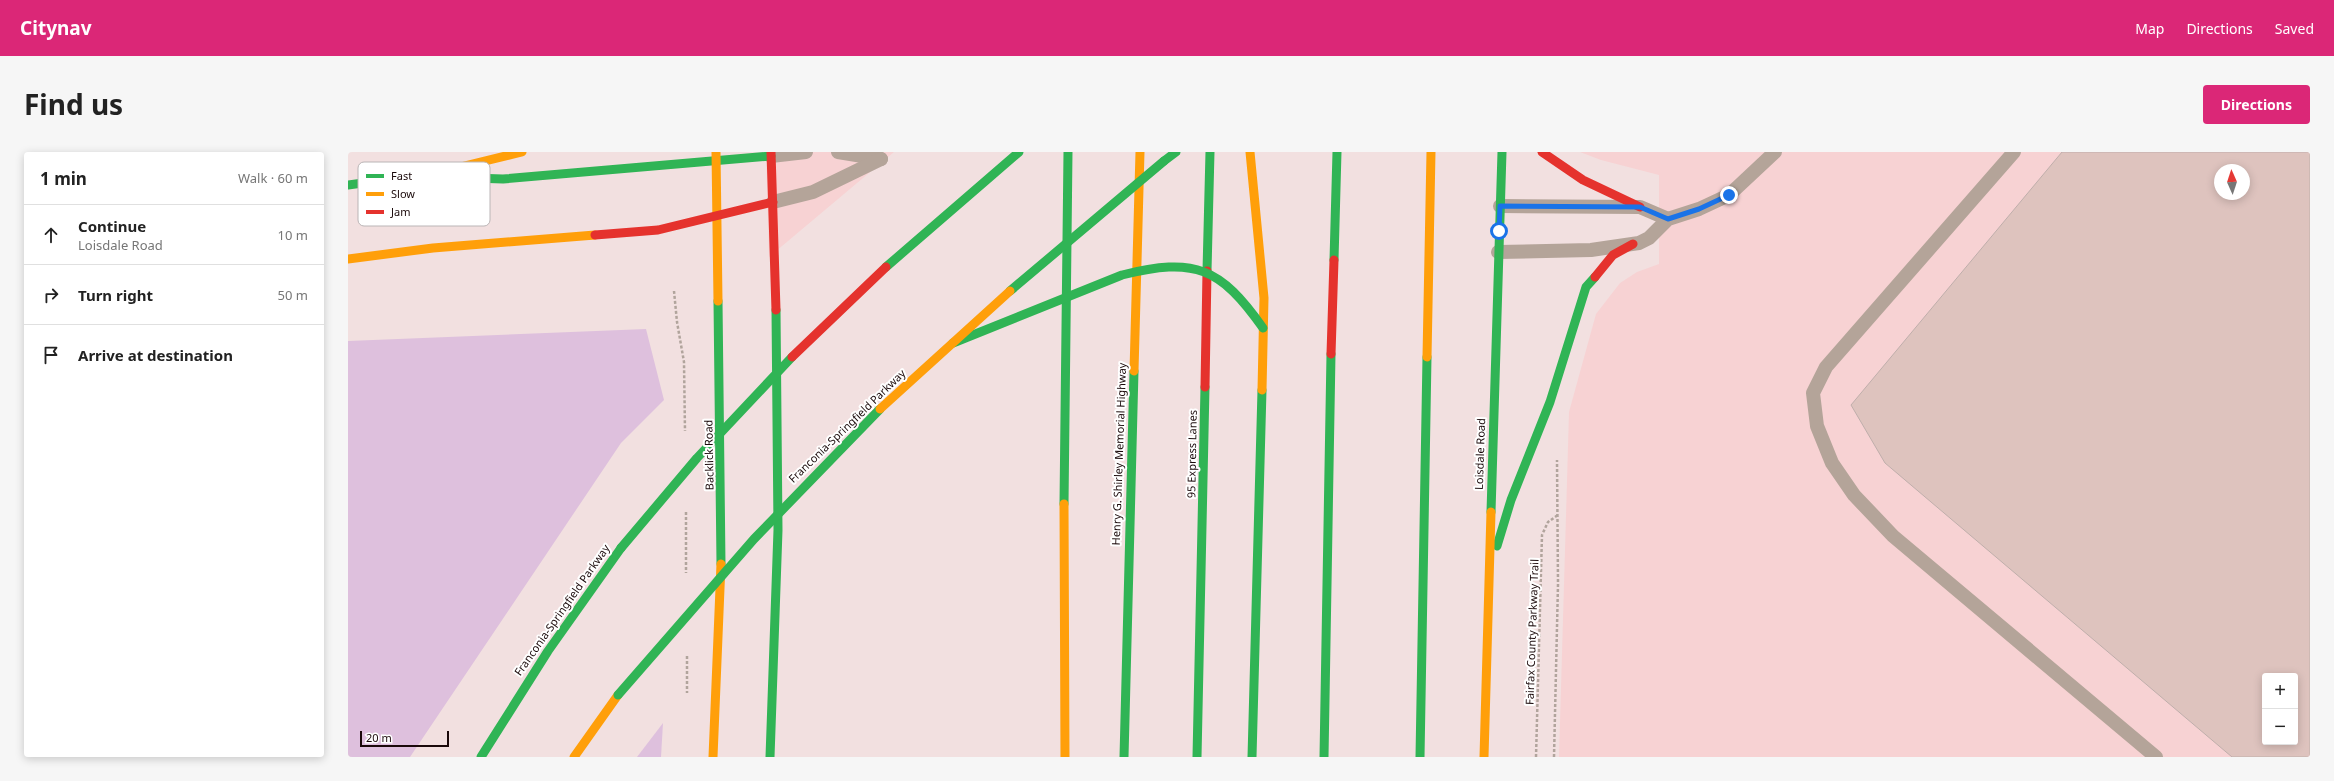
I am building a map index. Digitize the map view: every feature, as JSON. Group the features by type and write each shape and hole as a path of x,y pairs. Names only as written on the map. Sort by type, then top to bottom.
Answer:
{"main road":[{"path":"483,162 522,152"},
{"name":"Backlick Road","path":"713,757 722,541 716,152"},
{"name":"Franconia-Springfield Parkway","path":"481,757 533,672 592,585 620,548 723,429 792,358 872,281 1019,152"},
{"path":"1065,757 1064,535 1068,152"},
{"name":"Henry G. Shirley Memorial Highway","path":"1124,757 1140,152"},
{"path":"1164,161 1170,152"},
{"name":"Franconia-Springfield Parkway","path":"574,757 618,694 742,549 840,448 1019,282 1176,152"},
{"name":"95 Express Lanes","path":"1197,757 1210,152"},
{"path":"1250,152 1262,269 1263,328 1252,757"},
{"path":"1324,757 1331,343 1337,152"},
{"path":"1420,757 1431,152"},
{"name":"Loisdale Road","path":"1484,757 1502,152"},
{"path":"1542,152 1583,180 1640,207"},
{"path":"490,179 503,179 716,162 771,154 773,202 777,586 770,757"},
{"path":"348,185 358,184"},
{"path":"348,259 433,248 658,230 773,202"},
{"path":"1488,598 1495,556 1502,529 1550,402 1586,287 1613,255 1633,244"},
{"path":"953,343 1097,284 1142,269 1163,265 1197,269 1228,284 1250,306 1263,328"}],"lane":[{"path":"771,154 806,152"},
{"path":"773,202 813,192 881,159 838,152"},
{"path":"1498,252 1591,250 1633,244 1649,238 1668,219 1699,209 1729,195 1775,152"},
{"path":"2014,152 1826,367 1813,393 1817,426 1832,463 1854,495 1893,536 2156,757"},
{"path":"1500,206 1640,207 1668,219"}],"path":[{"path":"674,291 677,322 684,362 685,434"},
{"path":"1554,757 1558,457"},
{"path":"686,506 686,578"},
{"name":"Fairfax County Parkway Trail","path":"1536,757 1544,528 1553,518 1558,515"},
{"path":"687,649 687,697"}],"shaded area":[{"path":"766,152 894,152 769,257"},
{"path":"1580,152 2310,152 2310,757 1559,757 1569,412 1596,314 1620,283 1637,272 1659,264 1659,175 1601,160"},
{"path":"646,329 664,400 621,443 410,757 348,757 348,341"},
{"path":"663,723 661,757 637,757"}],"building":[{"path":"2062,152 2310,152 2310,757 2232,757 1885,463 1851,405"}],"traffic: fast":[{"path":"886,267 1019,152"},
{"path":"1064,504 1068,152"},
{"path":"1164,161 1176,152"},
{"path":"1207,271 1210,152"},
{"path":"1334,260 1337,152"},
{"path":"1491,512 1502,152"},
{"path":"490,179 503,179 771,156"},
{"path":"1010,291 1164,161"},
{"path":"348,185 358,184"},
{"path":"953,343 1122,275 1169,267 1187,268 1204,272 1219,280 1233,291 1248,307 1263,328"},
{"path":"1497,546 1511,500 1550,402 1586,287 1595,277"},
{"path":"718,301 721,564"},
{"path":"770,757 778,530 776,310"},
{"path":"1324,757 1331,354"},
{"path":"621,548 697,458 792,357"},
{"path":"1420,757 1427,357"},
{"path":"1124,757 1134,371"},
{"path":"1197,757 1205,387"},
{"path":"1252,757 1262,390"},
{"path":"618,695 754,539 880,409"},
{"path":"481,757 548,651 621,548"}],"traffic: slow":[{"path":"481,162 522,152"},
{"path":"716,152 718,301"},
{"path":"1134,371 1140,152"},
{"path":"1250,152 1264,298 1262,390"},
{"path":"1427,357 1431,152"},
{"path":"348,259 433,248 595,235"},
{"path":"880,409 1010,291"},
{"path":"1064,504 1065,757"},
{"path":"1484,757 1491,512"},
{"path":"713,757 721,564"},
{"path":"574,757 618,695"}],"traffic: jam":[{"path":"771,152 776,310"},
{"path":"1542,152 1583,180 1640,207"},
{"path":"595,235 658,230 773,202"},
{"path":"1595,277 1613,255 1633,244"},
{"path":"1331,354 1334,260"},
{"path":"792,357 886,267"},
{"path":"1205,387 1207,271"}],"route":[{"path":"1499,231 1500,206 1640,207 1668,219 1699,209 1729,195"}]}
